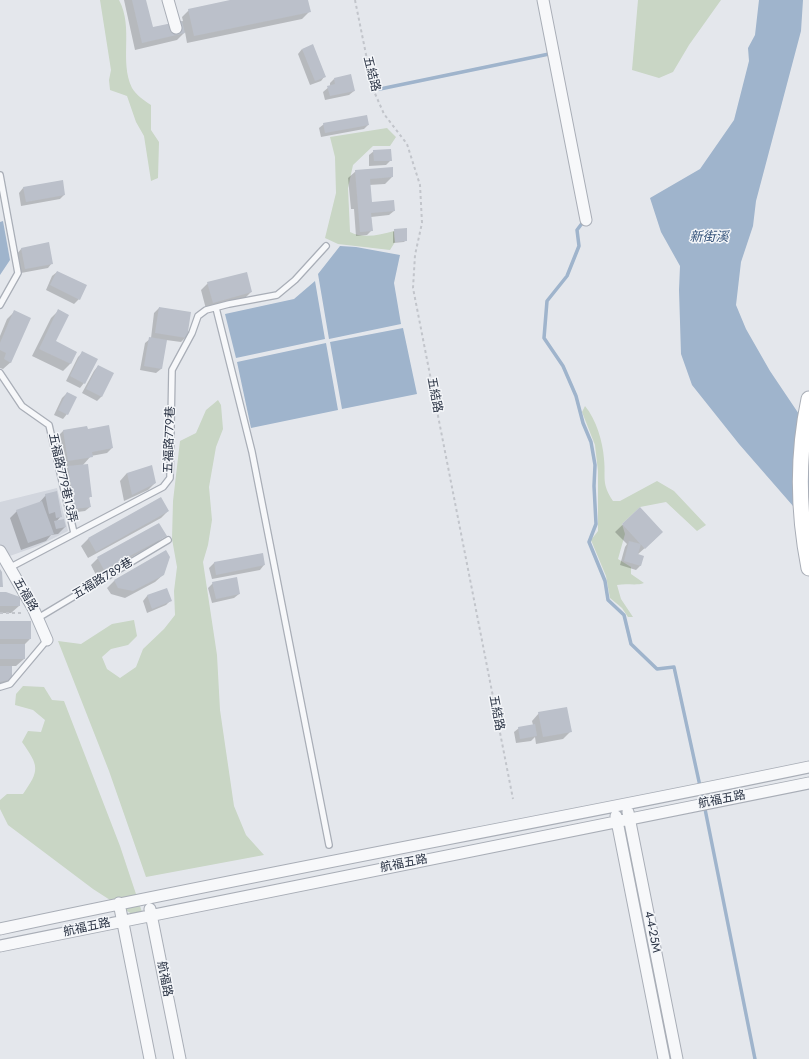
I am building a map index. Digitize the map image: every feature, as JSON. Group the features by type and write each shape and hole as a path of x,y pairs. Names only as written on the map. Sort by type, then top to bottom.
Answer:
{"street":[{"path":"168,0 176,28"},
{"path":"543,0 586,220"},
{"path":"808,562 802,525 800,483 803,428 809,399"},
{"name":"五福路","path":"0,551 38,618 47,640"},
{"name":"航福五路","path":"0,929 119,903 627,805 809,767"},
{"name":"航福五路","path":"0,946 809,783"},
{"name":"4-4-25M","path":"627,805 677,1059"},
{"name":"4-4-25M","path":"614,807 664,1059"},
{"name":"航福路","path":"148,898 180,1059"},
{"path":"119,903 150,1059"}],"lane":[{"path":"0,174 18,272 0,305"},
{"name":"五福路779巷","path":"9,568 163,488 170,478 172,370 192,333 198,316 206,310 277,295 295,280 326,246"},
{"path":"216,308 252,452 329,845"},
{"name":"五福路779巷13弄","path":"0,373 22,406 50,425 74,533"},
{"name":"五福路789巷","path":"38,618 168,540"},
{"path":"0,687 10,684 47,640"}],"path":[{"name":"五結路","path":"355,0 373,89 384,114 407,144 420,185 422,223 415,255 413,288 513,799"},
{"path":"0,613 24,613"}],"shaded area":[{"path":"57,488 68,531 38,546 7,557 0,544 0,502"}],"green space":[{"path":"100,0 119,0 126,22 126,56 128,78 134,91 151,105 151,130 159,142 158,178 151,181 144,136 136,122 127,96 110,90 109,80 111,70"},
{"path":"638,0 721,0 689,45 673,72 659,78 632,70"},
{"path":"387,128 396,137 390,146 373,146 353,165 348,188 350,232 366,236 394,231 395,242 390,250 338,244 325,238 336,193 335,157 330,137"},
{"path":"218,400 221,405 223,429 216,447 209,487 212,520 208,545 203,562 217,655 220,710 234,806 246,835 264,855 146,877 109,771 58,641 81,644 112,624 134,620 137,636 128,645 111,649 102,657 107,669 120,678 136,667 143,649 164,629 175,615 174,591 177,567 172,539 173,501 180,441 196,433 206,410"},
{"path":"585,406 596,424 603,452 605,485 613,501 620,501 657,481 674,491 706,525 697,531 666,502 640,507 622,524 625,534 618,559 631,567 631,574 644,583 617,585 621,599 633,617 628,617 622,608 610,598 606,576 591,540 598,531 598,471 595,445 582,412"},
{"path":"23,686 44,687 52,700 64,701 120,846 142,912 138,918 93,889 8,825 0,809 0,800 7,794 23,794 29,786 35,773 35,768 32,757 22,742 28,731 41,732 45,720 33,710 15,705 16,694"}],"water":[{"name":"新街溪","path":"759,0 803,0 801,31 756,201 753,226 741,262 736,305 746,329 770,371 809,429 809,518 793,506 739,444 692,385 681,354 679,290 680,266 661,232 650,198 700,169 734,120 749,61 748,48 755,35"},
{"path":"3,221 10,260 0,275 0,222"},
{"path":"340,246 356,247 400,255 394,283 401,324 329,339 318,274"},
{"path":"315,281 325,339 236,358 225,314 294,299"},
{"path":"403,328 417,394 342,409 330,342"},
{"path":"326,343 338,410 251,428 237,362"}],"building":[{"path":"132,0 146,0 153,27 182,21 185,33 142,43"},
{"path":"230,0 308,0 311,12 194,36 188,9"},
{"path":"313,44 326,77 315,81 302,49"},
{"path":"351,74 355,91 330,96 327,86 335,84 334,78"},
{"path":"367,115 369,125 325,133 323,123"},
{"path":"391,149 392,161 374,161 373,150"},
{"path":"393,167 393,177 370,179 372,202 394,200 395,211 371,213 373,231 360,232 355,170"},
{"path":"63,180 65,195 26,202 23,187"},
{"path":"407,228 407,241 395,242 394,229"},
{"path":"49,242 53,264 25,269 21,248"},
{"path":"57,271 87,285 80,300 50,285"},
{"path":"247,272 252,292 213,303 207,282"},
{"path":"159,307 191,312 187,338 155,333"},
{"path":"58,309 69,315 56,341 77,352 71,364 39,349"},
{"path":"14,310 31,318 11,363 4,359 6,353 0,350 0,343"},
{"path":"149,337 167,340 162,369 144,366"},
{"path":"82,351 98,359 85,384 70,376"},
{"path":"98,365 114,373 102,397 86,389"},
{"path":"67,392 77,397 68,415 58,410"},
{"path":"109,425 113,448 92,452 93,457 68,461 63,430 87,426 88,429"},
{"path":"88,464 92,497 89,497 91,507 74,509 68,466"},
{"path":"152,465 156,483 132,495 127,473"},
{"path":"57,491 62,517 56,518 55,512 49,514 45,494"},
{"path":"161,497 169,511 96,552 88,538"},
{"path":"42,501 54,534 28,543 16,510"},
{"path":"640,507 663,532 645,549 622,524"},
{"path":"64,519 66,527 56,529 54,521"},
{"path":"159,523 167,536 104,570 97,557"},
{"path":"629,541 641,544 638,554 644,556 641,566 624,561"},
{"path":"166,550 170,557 164,575 133,591 118,588 114,580"},
{"path":"263,553 265,565 216,575 214,562"},
{"path":"0,569 2,572 3,587 0,587"},
{"path":"237,577 240,594 216,599 212,582"},
{"path":"167,588 172,601 152,609 147,595"},
{"path":"0,592 6,592 20,597 20,606 0,606"},
{"path":"0,621 31,621 31,639 0,639"},
{"path":"0,644 25,644 25,659 0,659"},
{"path":"0,666 12,666 12,679 0,682"},
{"path":"567,707 572,732 543,737 538,712"},
{"path":"535,724 537,736 520,739 518,727"}],"waterway":[{"path":"380,89 549,54 550,56"},
{"path":"582,219 583,222 577,230 579,246 567,276 547,301 544,338 563,366 576,396 583,423 591,442 595,465 594,486 596,524 589,542 605,581 608,600 624,615 631,644 657,669 674,667 705,809 755,1059"}]}
